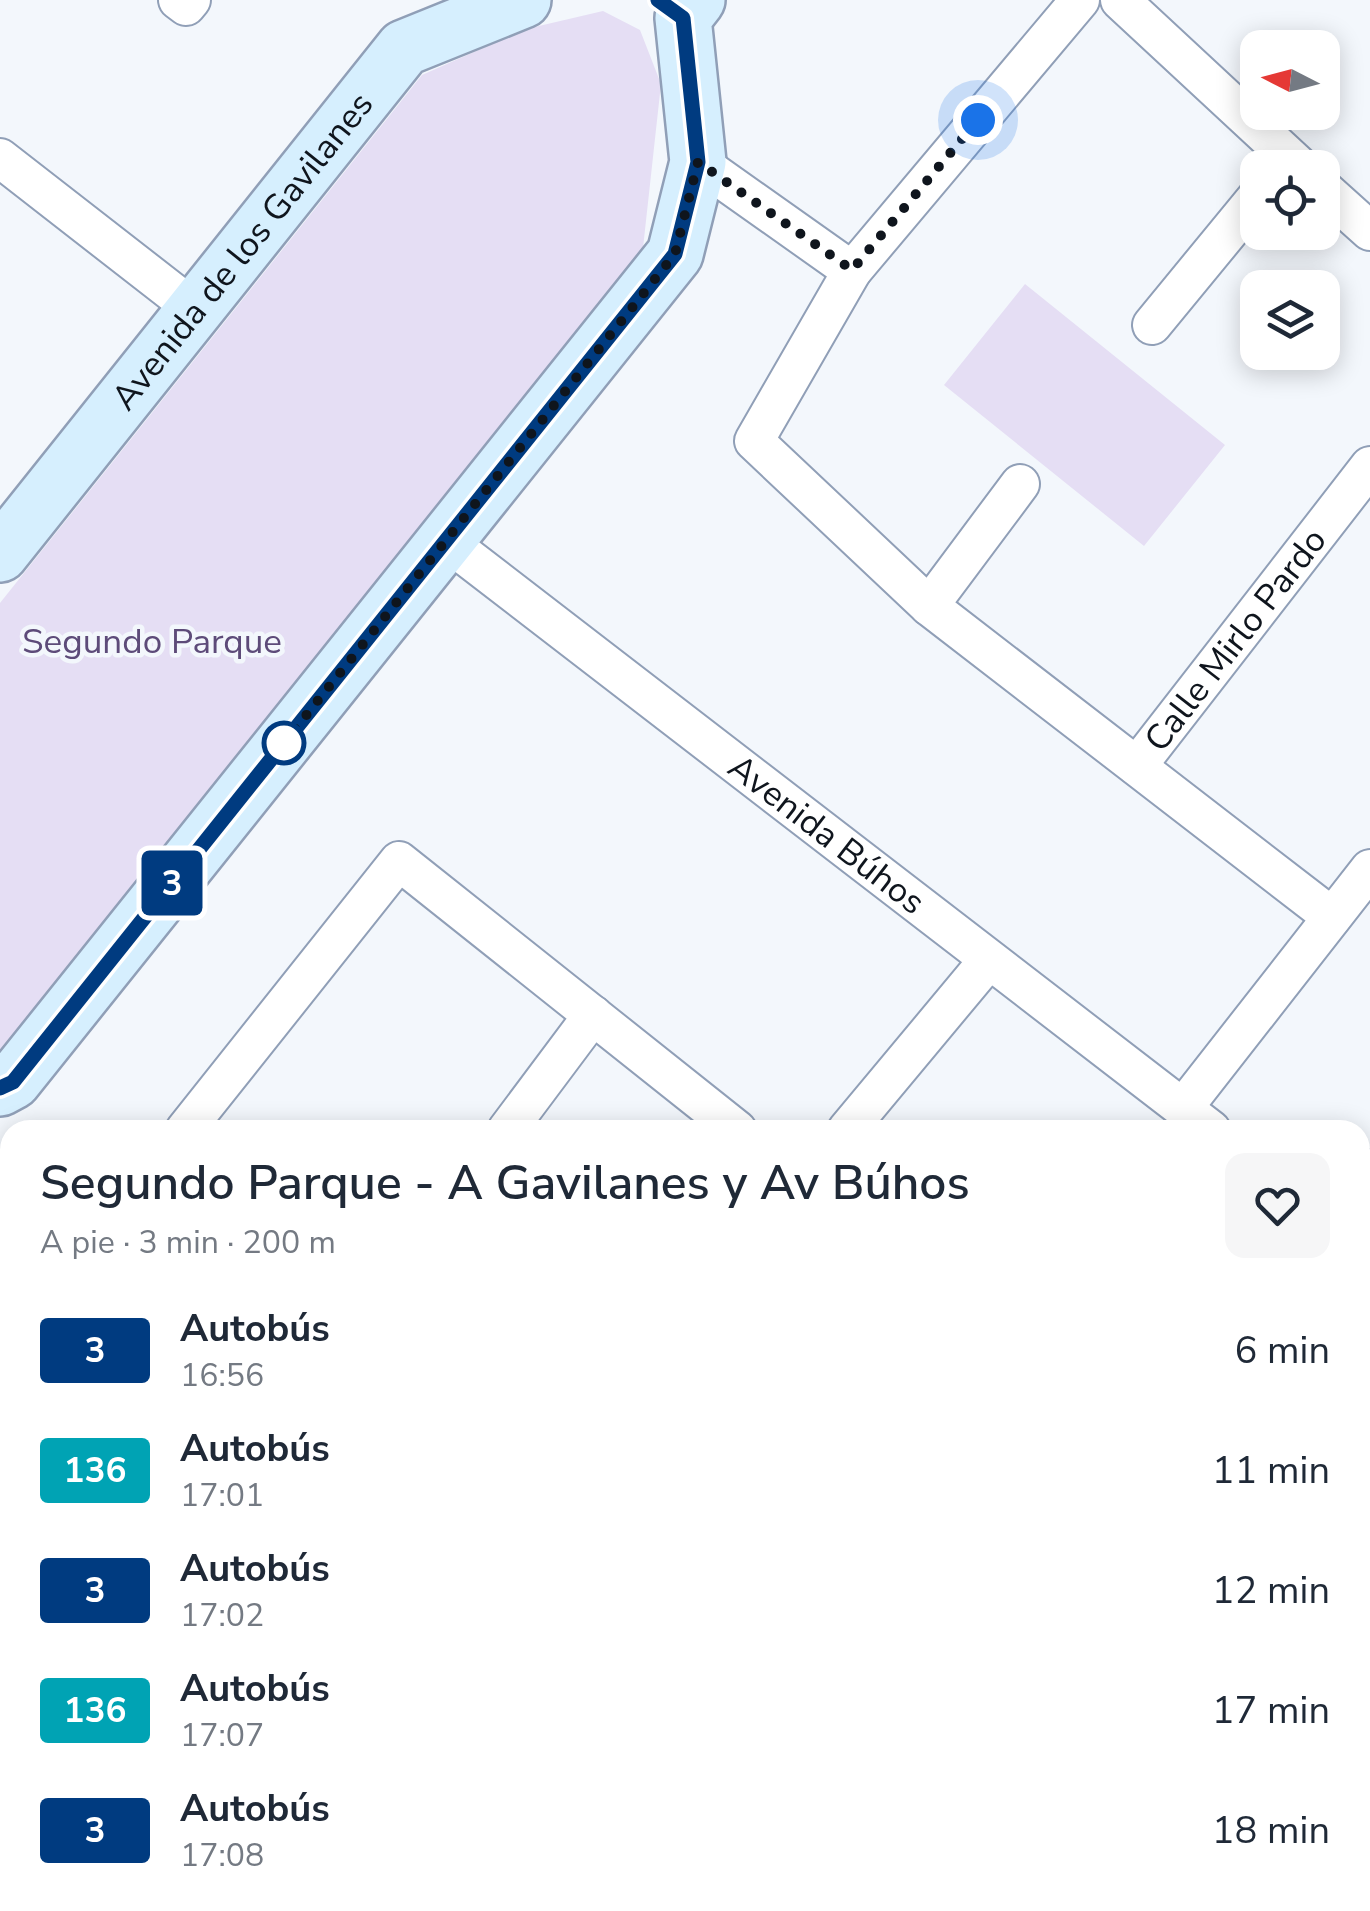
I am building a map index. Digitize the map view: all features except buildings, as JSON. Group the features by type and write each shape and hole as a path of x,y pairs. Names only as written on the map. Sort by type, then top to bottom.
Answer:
{"main road":[{"name":"Avenida de los Gavilanes","path":"0,554 404,48 500,4"},
{"path":"0,1088 13,1082 675,254 698,162 679,6"}],"street":[{"path":"178,0 186,6 191,0"},
{"name":"Calle Mirlo Pardo","path":"1080,0 852,270 754,441 928,606 1332,917"},
{"path":"1120,0 1275,150"},
{"path":"0,158 194,309"},
{"path":"698,162 852,270"},
{"path":"1340,204 1370,231"},
{"path":"1152,325 1240,218"},
{"name":"Calle Mirlo Pardo","path":"1137,766 1370,466"},
{"path":"928,606 1020,484"},
{"name":"Avenida Búhos","path":"446,540 987,962 1197,1119"},
{"path":"193,1120 400,861 724,1120"},
{"path":"1197,1119 1332,917 1370,869"},
{"path":"855,1120 987,962"},
{"path":"514,1120 593,1015"}],"green space":[{"name":"Segundo Parque","path":"603,11 640,30 661,84 643,248 0,1061 0,603 422,75 526,29"},
{"path":"1025,284 1225,445 1144,546 944,385"}],"bus line":[{"name":"3","path":"0,1088 13,1082 675,254 698,162 683,18 658,0"}],"route":[{"path":"284,743 675,254 698,162 852,270 978,120"}]}
